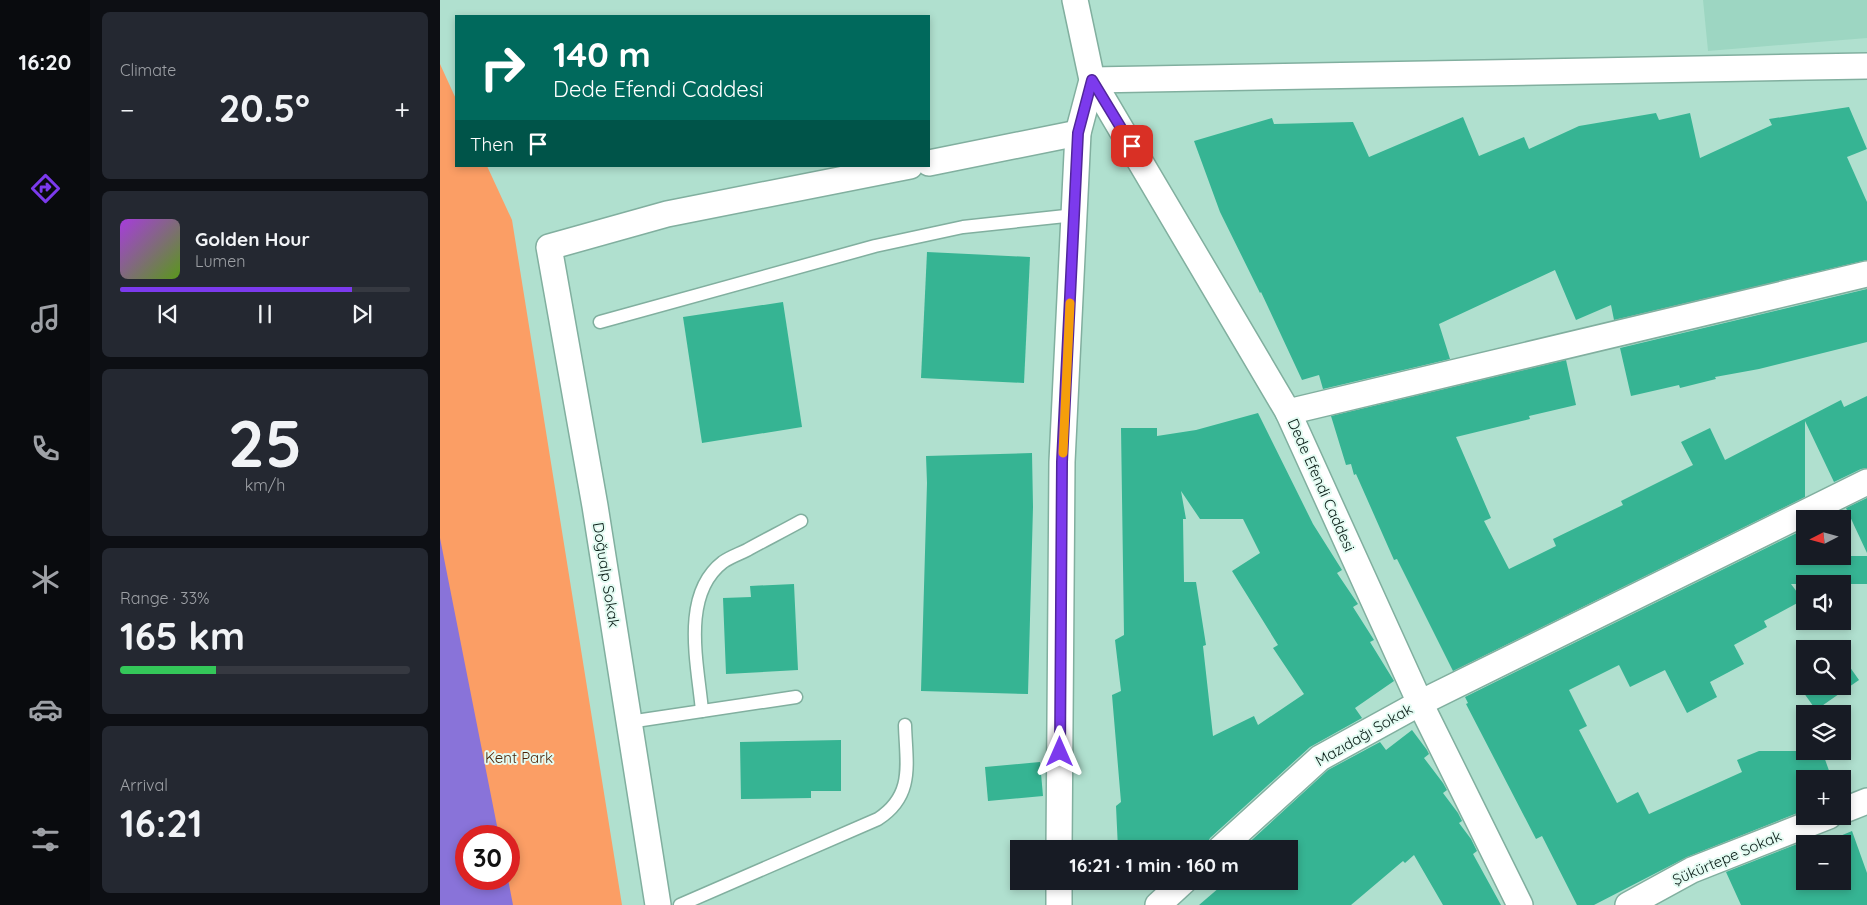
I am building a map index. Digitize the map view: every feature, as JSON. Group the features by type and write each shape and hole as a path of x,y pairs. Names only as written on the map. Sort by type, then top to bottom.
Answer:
{"street":[{"path":"1059,840 1062,462 1078,133 1092,80 1075,0"},
{"path":"1092,80 1867,66"},
{"name":"Dede Efendi Caddesi","path":"1092,80 1288,412 1420,703 1520,905"},
{"path":"930,163 1078,133"},
{"name":"Doğualp Sokak","path":"658,905 595,506 550,247 667,214 905,167"},
{"path":"1288,412 1867,274"},
{"name":"Mazıdağı Sokak","path":"1230,840 1320,758 1420,703 1867,482"},
{"path":"1851,807 1867,801"},
{"name":"Şükürtepe Sokak","path":"1628,905 1692,870 1806,825"},
{"path":"1059,890 1059,905"},
{"path":"1158,905 1174,890"}],"lane":[{"path":"600,322 876,246 964,228 1074,215"},
{"path":"702,711 694,634 695,614 700,595 710,577 723,562 801,521"},
{"path":"629,722 796,697"},
{"path":"680,905 878,819 890,811 899,801 904,787 904,725"}],"shaded area":[{"path":"1703,0 1867,0 1867,38 1708,51"},
{"path":"440,538 497,825 455,825 455,890 510,890 513,905 440,905"}],"green space":[{"name":"Kent Park","path":"440,64 455,97 455,167 487,167 512,220 622,905 440,905"}],"building":[{"path":"1849,107 1867,149 1847,157 1867,202 1867,260 1614,320 1611,305 1576,320 1555,270 1439,324 1450,359 1323,389 1319,375 1302,380 1261,292 1220,212 1194,141 1272,118 1274,124 1353,122 1369,157 1463,117 1479,156 1524,137 1529,149 1579,126 1656,113 1659,120 1690,113 1700,158 1772,125 1769,119"},
{"path":"927,252 1030,257 1024,383 921,378"},
{"path":"1867,289 1867,342 1759,369 1715,377 1716,379 1680,388 1679,385 1631,396 1620,348"},
{"path":"783,302 802,427 702,443 683,317"},
{"path":"1566,360 1576,405 1529,416 1530,419 1456,437 1491,518 1484,521 1509,569 1556,546 1553,539 1623,505 1621,501 1693,465 1681,442 1710,428 1725,460 1841,400 1844,407 1867,396 1867,468 1834,482 1805,421 1805,497 1453,671 1397,559 1394,560 1356,474 1354,475 1351,464 1346,465 1331,416"},
{"path":"1258,413 1313,524 1342,570 1337,573 1358,604 1353,607 1374,640 1370,642 1394,681 1355,708 1362,718 1310,747 1209,840 1118,840 1116,806 1121,802 1112,695 1121,691 1115,640 1124,635 1121,428 1157,428 1157,436 1196,430","holes":["1181,491 1200,519 1243,519 1260,553 1232,571 1278,645 1273,648 1304,694 1258,725 1254,716 1213,736 1203,646 1206,645 1196,582 1184,582 1183,519 1186,519"]},
{"path":"1032,453 1033,507 1028,694 921,691 927,483 926,456"},
{"path":"1867,498 1867,553 1851,519 1851,510 1847,510 1846,508"},
{"path":"1796,533 1796,565 1851,565 1851,556 1867,556 1867,584 1851,584 1851,575 1796,575 1796,584 1791,584 1796,591 1796,604 1764,621 1767,627 1734,645 1744,664 1710,682 1717,697 1687,713 1665,670 1630,687 1619,665 1569,690 1587,726 1579,730 1617,803 1638,792 1649,814 1742,772 1737,760 1759,751 1796,751 1796,760 1825,760 1829,770 1796,770 1796,814 1687,857 1594,905 1577,905 1542,836 1536,839 1466,704 1468,703 1465,697"},
{"path":"794,584 798,670 726,674 723,598 751,597 750,586"},
{"path":"1851,669 1859,680 1851,686"},
{"path":"1805,695 1838,695 1823,705 1812,705"},
{"path":"1412,730 1427,750 1429,754 1424,758 1447,790 1443,793 1458,813 1462,821 1459,823 1477,851 1473,854 1501,905 1443,905 1414,855 1405,863 1403,861 1351,905 1199,905 1216,890 1298,890 1298,840 1252,840 1328,770 1380,742 1386,750"},
{"path":"841,740 841,791 811,791 811,798 741,799 740,742"},
{"path":"1040,762 1043,796 988,801 985,767"},
{"path":"1852,831 1867,873 1867,905 1741,905 1726,872 1796,845 1796,890 1851,890 1851,835 1842,835"}],"slow traffic":[{"path":"1063,453 1070,303"}],"route":[{"path":"1060,752 1062,462 1078,133 1092,80 1132,146"}]}
